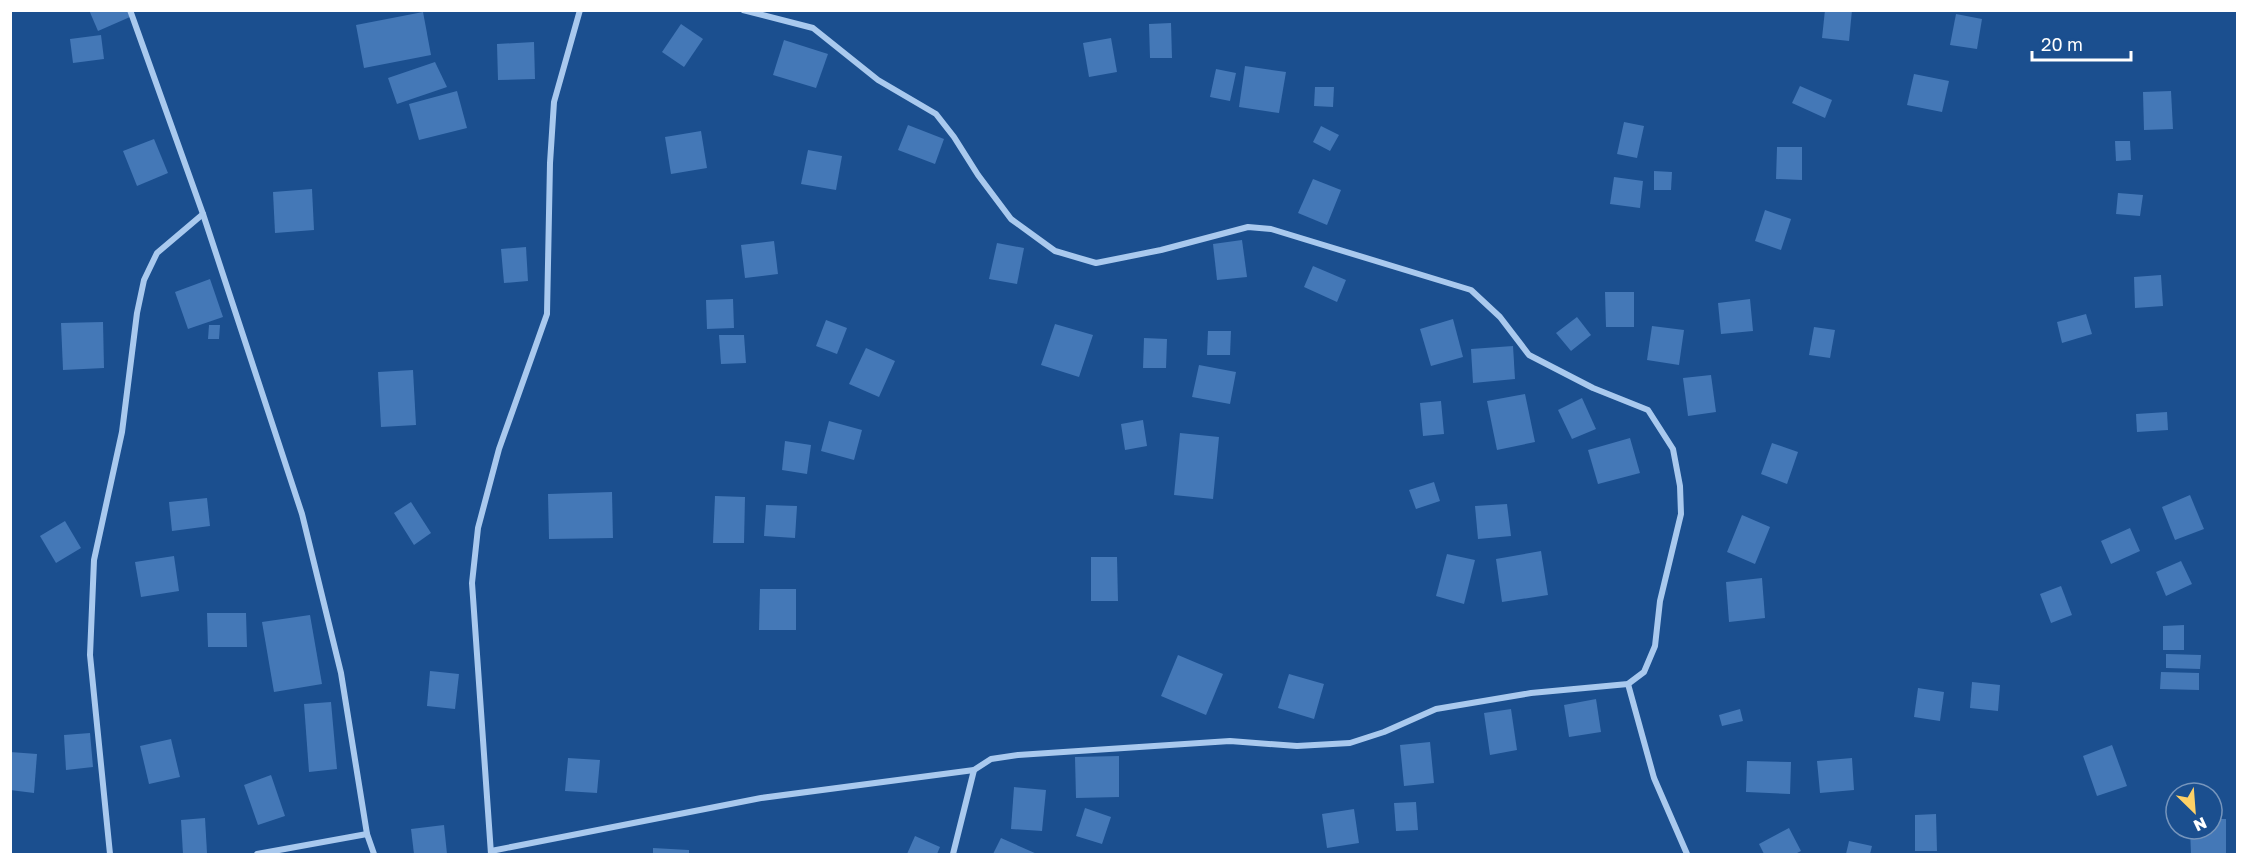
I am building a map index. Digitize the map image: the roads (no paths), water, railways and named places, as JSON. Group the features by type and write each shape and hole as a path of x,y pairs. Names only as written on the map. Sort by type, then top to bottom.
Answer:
{"street":[{"path":"130,10 203,214 302,514 341,673 367,834 374,855"},
{"path":"580,10 554,102 550,163 547,314 499,448 478,528 472,583 491,853 761,798 974,770 991,759 1018,755 1230,741 1297,746 1350,743 1384,732 1436,708 1531,693 1628,684 1644,672 1655,646 1660,601 1681,514 1680,486 1673,449 1648,410 1593,388 1529,355 1500,317 1471,290 1271,229 1248,227 1161,250 1096,263 1056,251 1011,219 978,175 954,136 936,114 878,80 813,28 743,10"},
{"path":"110,855 90,655 94,560 122,432 137,314 144,280 157,253 203,214"},
{"path":"1628,684 1654,778 1687,855"},
{"path":"953,855 974,770"},
{"path":"257,855 367,834"}]}
